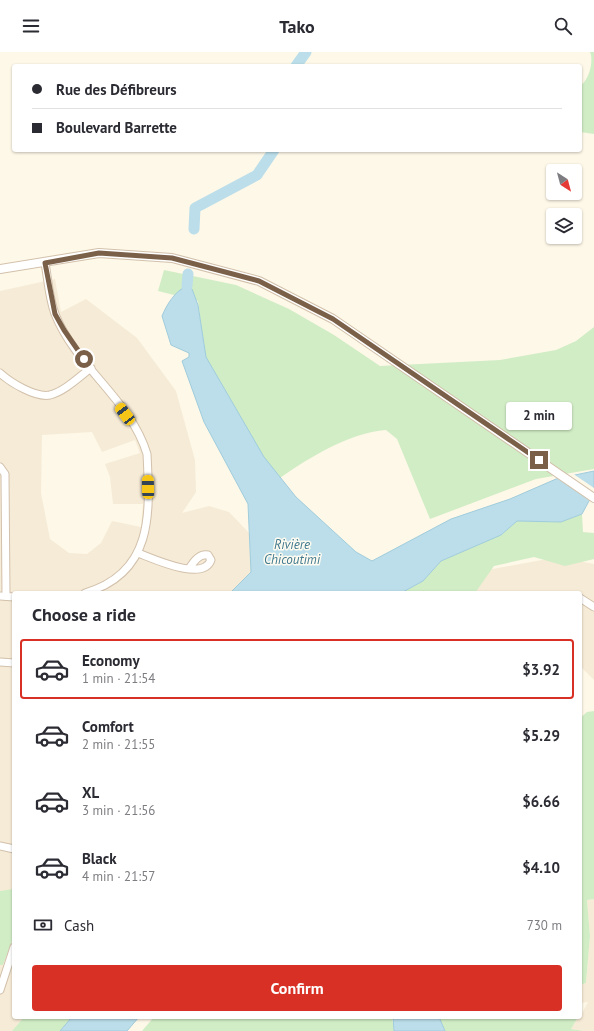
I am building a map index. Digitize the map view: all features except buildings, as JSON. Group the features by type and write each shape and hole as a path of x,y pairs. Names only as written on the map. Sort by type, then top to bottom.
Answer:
{"street":[{"path":"0,269 45,263 99,253 172,258 259,281 333,319 594,498"},
{"path":"45,263 55,314 77,350 134,425 148,454 148,523 138,553 128,570 102,588 92,591"},
{"path":"0,373 28,392 49,395 69,386 91,368"},
{"path":"0,468 5,474 3,596"},
{"path":"138,553 189,569"},
{"path":"582,599 594,607"},
{"path":"0,662 12,663"},
{"path":"0,846 12,849"},
{"path":"0,990 12,953"}],"shaded area":[{"path":"55,279 61,312 86,299 137,338 176,391 195,460 196,492 182,513 209,506 229,512 249,533 251,572 232,591 12,591 12,890 0,891 0,291","holes":["92,432 102,452 135,440 140,453 105,464 110,477 113,504 143,504 141,527 112,521 101,543 87,554 69,553 50,539 41,493 42,435"]},
{"path":"558,557 594,564 594,680 582,668 582,591 457,591 471,573"},
{"path":"594,899 594,1031 571,1029 577,1019 582,1019 582,1013 588,1002 582,1003 582,984 586,983 590,936 587,900"},
{"path":"0,965 12,965 12,1019 22,1019 12,1031 0,1031"}],"green space":[{"path":"590,52 594,52 594,134 582,132 582,84 586,80 590,70"},
{"path":"164,270 236,285 289,309 334,335 380,366 500,360 556,350 576,341 594,327 594,469 536,479 430,519 397,439 386,430 358,436 330,447 280,478 261,454 205,356 198,301 158,291"},
{"path":"582,514 583,532 594,533 594,559 565,566 534,557 494,566 476,591 405,591 423,581 441,561 501,535 517,521 561,522"},
{"path":"594,711 594,899 587,900 590,936 586,983 582,984 582,716 587,712"},
{"path":"12,889 12,941 3,965 0,965 0,891"},
{"path":"22,1019 70,1019 60,1031 12,1031"},
{"path":"152,1019 392,1019 394,1031 142,1031"},
{"path":"440,1019 577,1019 571,1029 584,1031 445,1031"}],"water":[{"name":"Rivière Chicoutimi","path":"187,286 192,289 198,305 206,357 264,457 296,497 356,552 372,561 451,519 510,499 556,479 594,471 594,496 589,501 582,514 561,522 517,521 501,535 441,561 423,581 405,591 232,591 251,572 248,504 204,422 182,361 189,357 189,353 171,345 162,316 172,298"},
{"path":"70,1019 137,1019 127,1031 60,1031"},
{"path":"393,1019 440,1019 445,1031 394,1031"}],"pier":[{"path":"572,473 594,488 594,499 592,501 556,477"}],"waterway":[{"path":"297,64 306,52"},
{"path":"194,229 195,208 257,175 273,152"},
{"path":"187,286 188,274"}],"route":[{"path":"84,359 55,314 45,263 99,253 172,258 259,281 333,319 539,460"}]}
